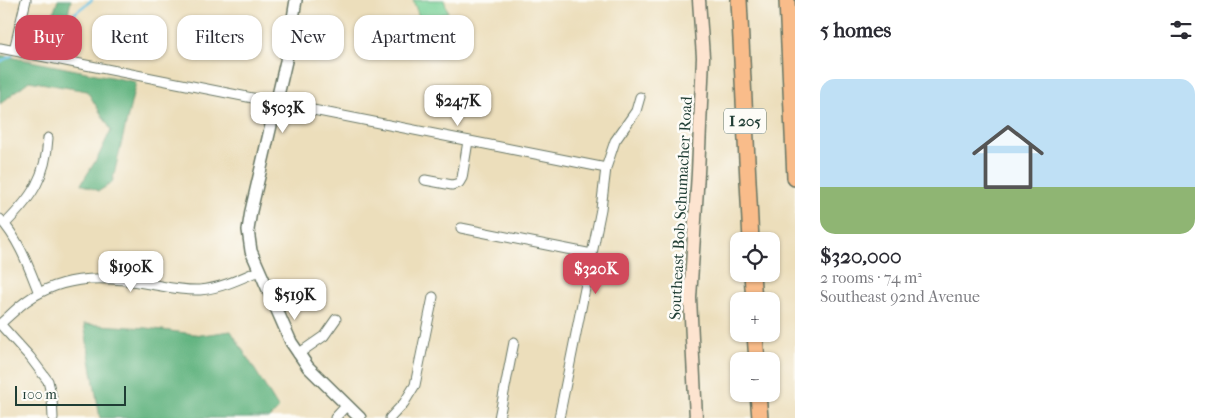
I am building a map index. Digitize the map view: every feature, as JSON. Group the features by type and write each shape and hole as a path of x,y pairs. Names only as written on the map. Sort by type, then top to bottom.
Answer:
{"highway":[{"name":"I 205","path":"739,0 751,232"},
{"path":"787,0 795,178"},
{"path":"759,402 760,418"}],"main road":[{"name":"Southeast Bob Schumacher Road","path":"696,418 690,298 703,57 699,0"}],"street":[{"path":"14,50 26,0"},
{"path":"296,0 286,61 249,226 250,247 258,270 298,354 311,370 360,418"},
{"path":"0,48 606,168"},
{"path":"559,418 601,209 606,168 615,141 636,112 640,97"},
{"path":"39,294 26,260 2,222 25,203 40,179 47,152 48,138"},
{"path":"425,180 452,185 459,183 462,178 468,141"},
{"path":"461,228 592,254"},
{"path":"54,418 48,382 30,357 0,324 20,306 39,294 68,282 99,278 120,279 174,289 200,290 224,285 258,270"},
{"path":"390,418 404,403 415,385 434,297"},
{"path":"298,354 324,336 336,319"},
{"path":"499,418 514,342"},
{"path":"335,418 347,406"}],"green space":[{"path":"58,0 71,0 68,15 53,15"},
{"path":"413,0 444,0 448,12 440,15 418,15"},
{"path":"0,55 15,58 15,60 25,60 136,82 112,183 99,191 81,184 98,157 111,130 87,91 29,81 0,104"},
{"path":"84,324 146,328 202,335 231,331 279,409 270,418 100,418"}],"waterway":[{"path":"73,15 92,0"},
{"path":"0,62 13,55"}]}
